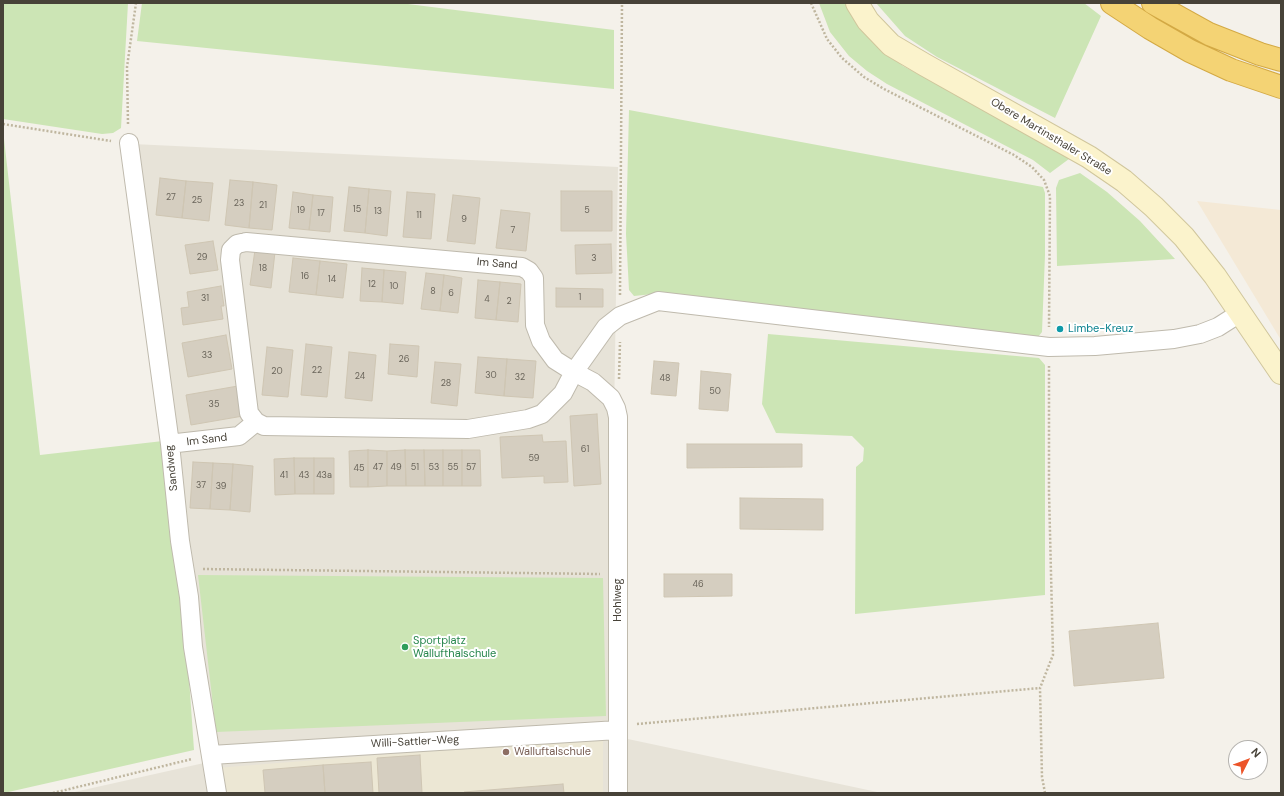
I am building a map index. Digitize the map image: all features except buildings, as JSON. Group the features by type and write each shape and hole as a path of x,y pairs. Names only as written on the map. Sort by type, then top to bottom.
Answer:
{"highway":[{"path":"1112,3 1150,28 1190,51 1231,70 1281,87"},
{"path":"1153,3 1210,34 1260,54 1281,60"}],"street":[{"name":"Obere Martinsthaler Straße","path":"857,3 868,21 891,44 925,65 1082,153 1124,181 1154,207 1184,237 1215,276 1281,372"},
{"name":"Sandweg","path":"128,143 170,444 180,541 189,597 193,648 217,793"},
{"name":"Im Sand","path":"177,443 239,436 256,422 249,413 230,260 231,250 237,244 246,242 522,267 529,271 534,278 535,325 541,341 555,360 574,372"},
{"path":"256,422 264,426 468,429 528,419 542,414 563,393 574,372 606,327 620,316 658,301 1049,347 1095,346 1174,340 1200,334 1218,327 1240,313"},
{"path":"574,372 602,389 611,398 616,408"},
{"name":"Hohlweg","path":"616,408 618,793"},
{"name":"Willi-Sattler-Weg","path":"211,755 618,730"}],"path":[{"path":"3,124 76,137 128,143 127,67 136,3"},
{"path":"616,408 618,394 620,316 622,3"},
{"path":"811,3 827,40 842,58 864,76 884,89 1014,155 1032,167 1044,180 1050,196 1049,492 1053,655 1040,688 1042,777 1045,793"},
{"path":"184,569 618,574"},
{"path":"618,730 640,722 1040,688"},
{"path":"53,793 211,755"}],"shaded area":[{"path":"133,144 618,167 609,735 882,793 70,793 204,763"},
{"path":"1197,201 1281,210 1281,340"},
{"name":"Walluftalschule","path":"603,737 603,793 220,793 216,768"}],"green space":[{"path":"3,3 128,3 121,128 113,133 102,134 3,119"},
{"path":"142,3 400,3 614,30 614,89 137,41"},
{"path":"819,3 846,3 856,22 878,46 903,66 1073,156 1050,173 1033,160 887,84 867,71 849,56 830,32"},
{"path":"876,3 1084,3 1101,16 1055,118 937,57 905,36"},
{"path":"629,110 1043,187 1045,193 1045,255 1042,332 1038,337 777,306 653,294 634,296 629,290 626,234"},
{"path":"3,130 40,455 163,441 185,621 194,750 4,793"},
{"path":"1080,173 1107,192 1140,221 1175,259 1057,266 1056,188 1059,180"},
{"path":"768,334 1039,358 1045,365 1045,595 855,614 856,467 863,461 864,448 852,436 776,433 762,404"},
{"name":"Sportplatz Wallufthalschule","path":"198,575 603,578 606,716 216,732"}],"place":[{"name":"Limbe-Kreuz","path":"1060,329"},
{"name":"Sportplatz Wallufthalschule","path":"405,647"},
{"name":"Walluftalschule","path":"506,752"}]}
